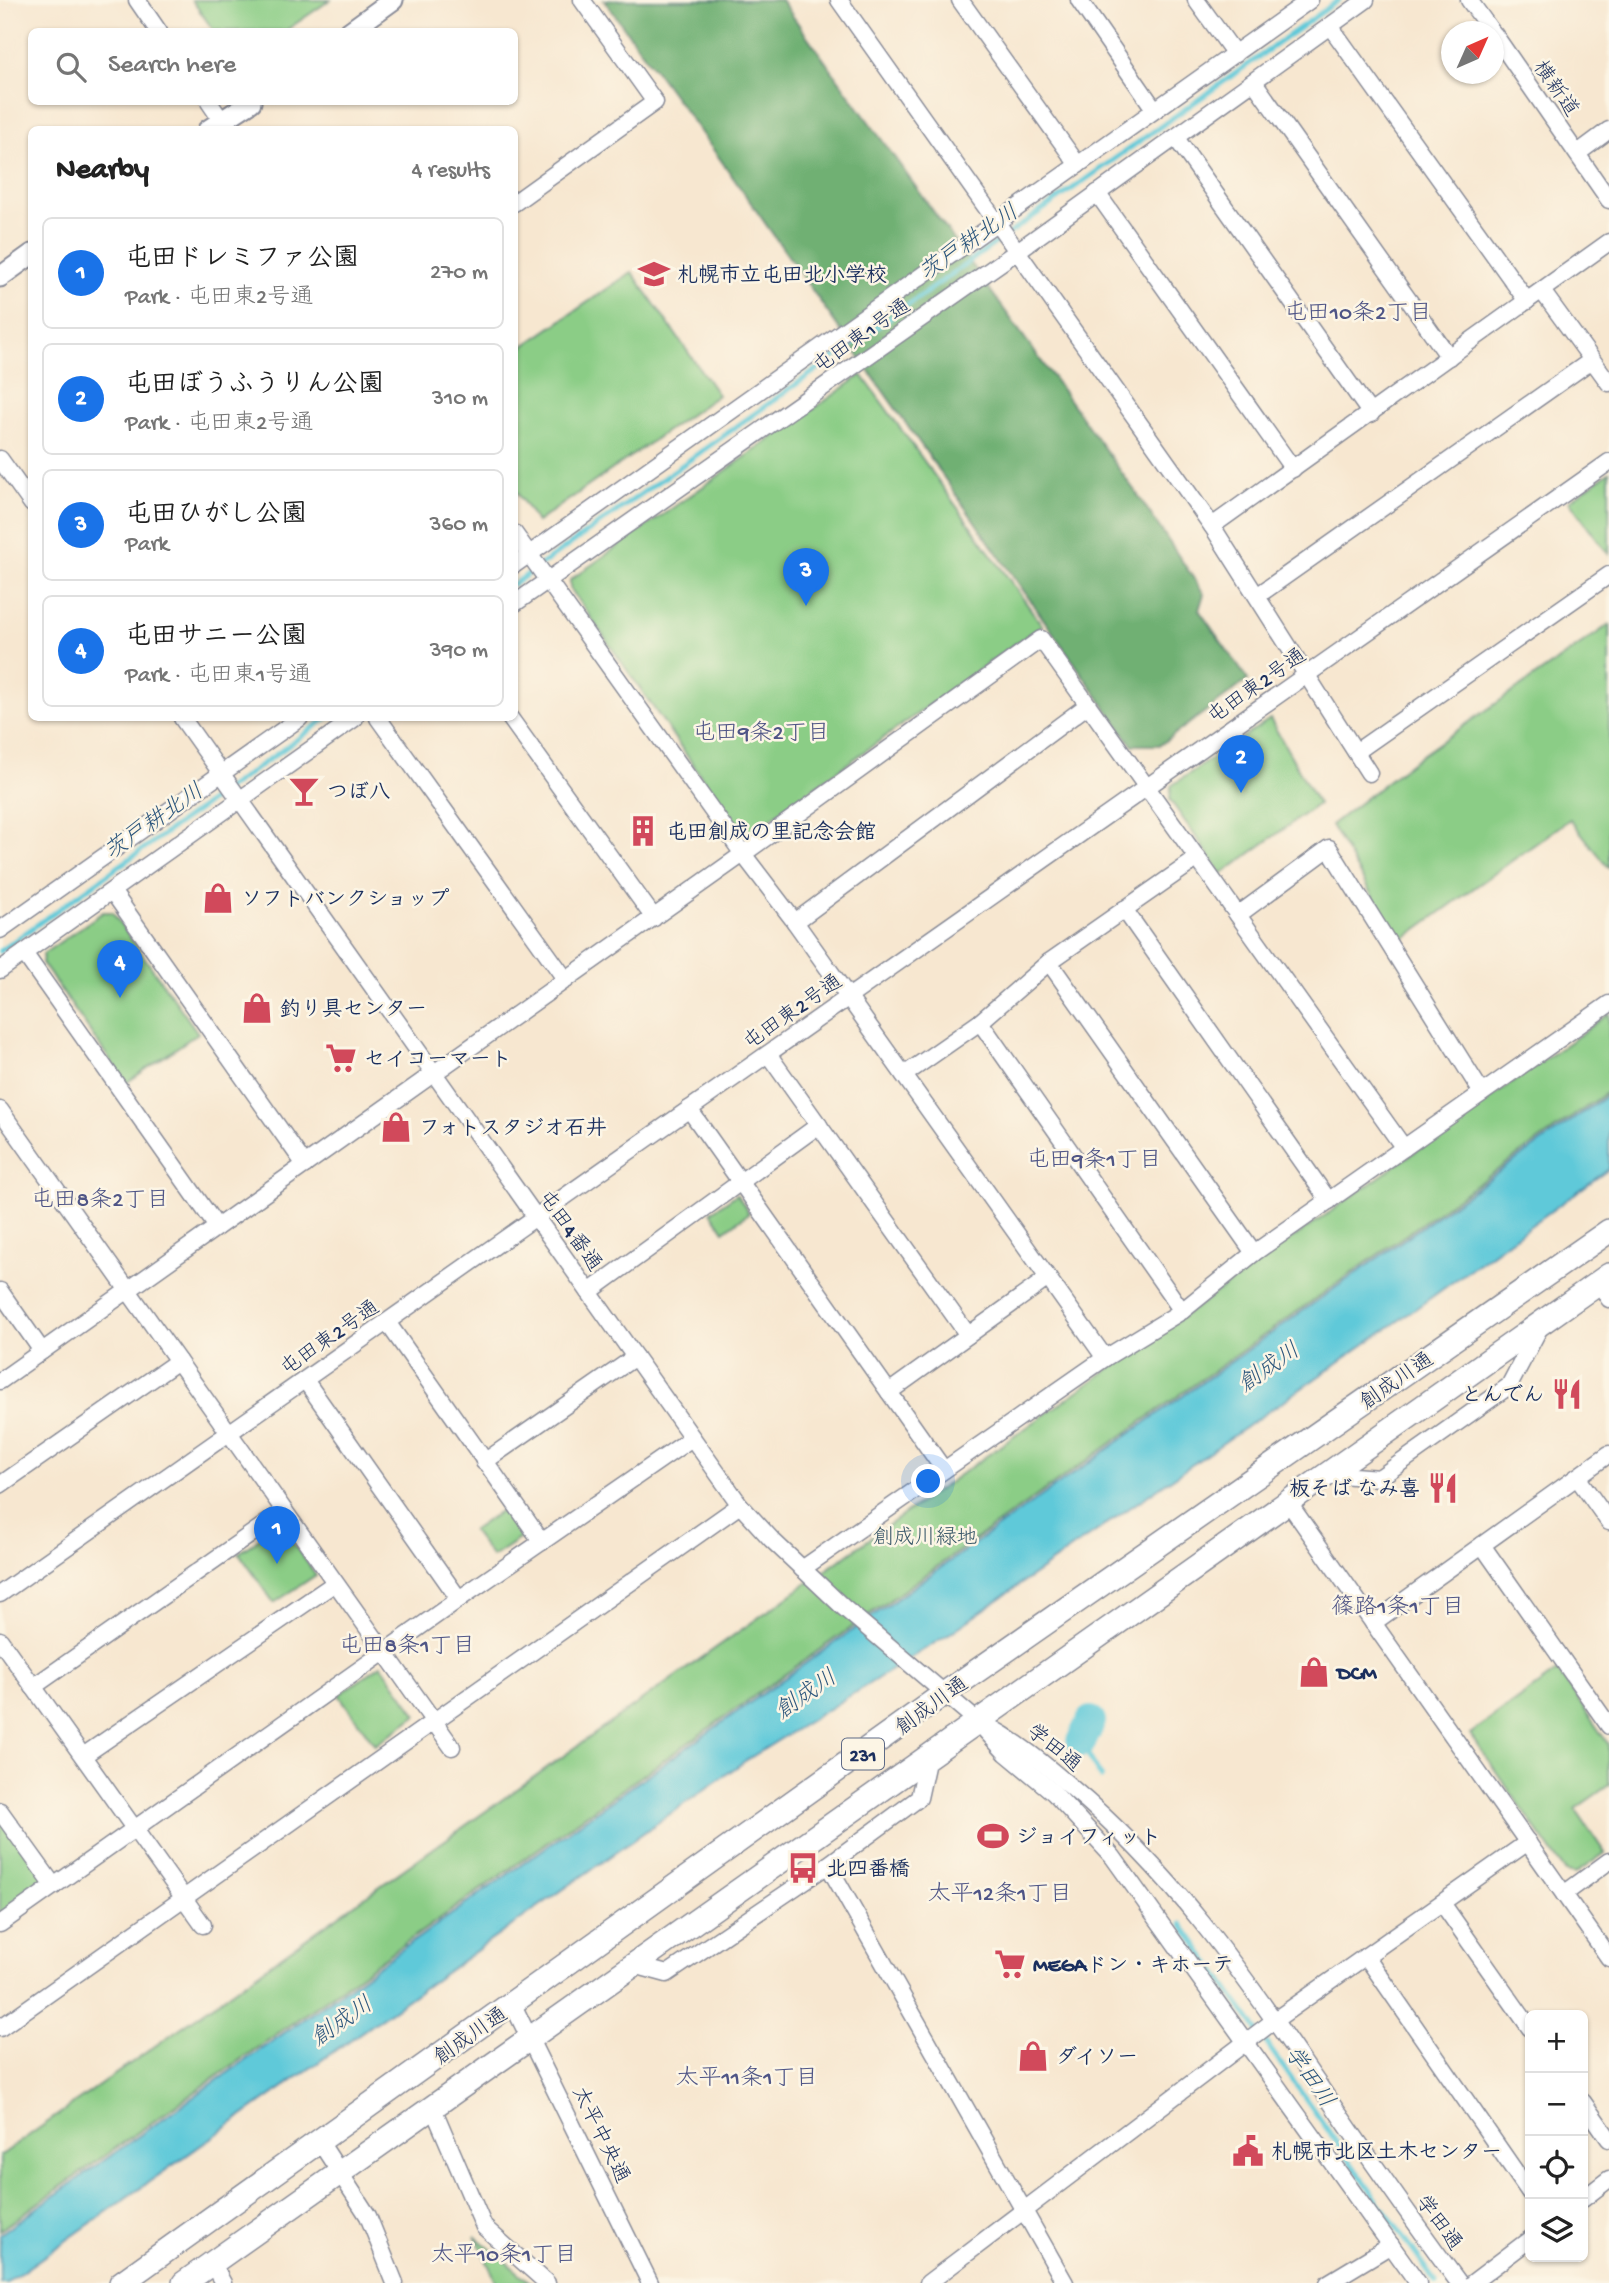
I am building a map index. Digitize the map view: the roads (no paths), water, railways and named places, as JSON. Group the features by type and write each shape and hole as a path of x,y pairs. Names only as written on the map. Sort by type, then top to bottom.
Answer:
{"highway":[{"name":"創成川通","path":"121,2283 513,2005 945,1693 1609,1231"},
{"name":"創成川通","path":"184,2283 218,2273 341,2173 1543,1321 1605,1285"}],"main road":[{"path":"354,28 393,0"},
{"path":"219,126 247,105"},
{"path":"0,276 28,257"}],"street":[{"path":"136,0 156,28"},
{"path":"518,200 654,102 582,0"},
{"path":"839,0 1212,526 1369,773"},
{"path":"960,0 1078,165"},
{"path":"1079,0 1156,110"},
{"path":"1196,0 1234,54"},
{"name":"屯田東1号通","path":"518,601 1007,238 1078,165 1310,0"},
{"name":"屯田東1号通","path":"518,563 532,557 1007,238 1097,193 1366,0"},
{"name":"横新道","path":"1469,0 1484,21"},
{"path":"1330,26 1527,301"},
{"name":"横新道","path":"1504,50 1609,200"},
{"path":"1254,82 1449,357"},
{"path":"210,105 219,126"},
{"path":"1578,153 1609,131"},
{"path":"1176,138 1371,414"},
{"path":"1097,193 1293,470"},
{"path":"1212,526 1609,243"},
{"path":"1542,291 1609,383"},
{"path":"1257,596 1592,360"},
{"path":"0,459 28,498"},
{"name":"屯田東2号通","path":"0,1594 1609,462"},
{"path":"518,538 1105,1357"},
{"path":"1356,752 1609,575"},
{"path":"0,1381 654,918 1041,639 1404,1148"},
{"path":"795,922 1088,705"},
{"name":"屯田4番通","path":"184,721 740,1504 802,1569 845,1609 977,1721"},
{"path":"0,970 111,891 230,787 297,721"},
{"path":"0,930 230,787 350,721"},
{"path":"379,721 566,980"},
{"path":"512,721 654,918"},
{"path":"1238,915 1329,848 1482,1093"},
{"path":"904,1075 979,1022 1049,962 1198,858"},
{"path":"111,891 305,1165"},
{"path":"1124,909 1329,1201"},
{"path":"24,953 217,1227"},
{"path":"1049,962 1254,1253"},
{"path":"802,1569 1105,1357 1182,1311 1254,1253 1609,1004"},
{"path":"979,1022 1182,1311"},
{"path":"768,1054 968,1335"},
{"path":"689,1109 944,1470"},
{"path":"0,1110 452,1747"},
{"path":"589,1292 819,1125"},
{"path":"888,1392 1048,1278"},
{"path":"0,1291 42,1351"},
{"path":"1328,1474 1379,1478 1488,1402 1509,1386 1543,1321"},
{"path":"387,1322 542,1542"},
{"path":"484,1462 635,1357"},
{"path":"0,1485 178,1361"},
{"path":"305,1380 459,1599"},
{"path":"0,1924 459,1599 692,1438"},
{"path":"1373,1623 1609,1454"},
{"path":"1577,1477 1609,1522"},
{"path":"1288,1502 1609,1958"},
{"path":"0,2028 740,1504"},
{"path":"33,1687 284,1511"},
{"path":"1482,1545 1608,1723"},
{"path":"83,1756 335,1583"},
{"path":"0,1640 203,1925"},
{"name":"学田通","path":"977,1721 1020,1743 1126,1835 1187,1900 1271,2023 1458,2283"},
{"name":"学田通","path":"977,1721 1006,1753 1054,1793 1113,1857 1249,2040 1418,2283"},
{"path":"634,1965 667,1974 828,1865 919,1798 928,1757"},
{"path":"1,1814 54,1886"},
{"path":"928,2283 1271,2023 1528,1842"},
{"path":"1564,1894 1609,1861"},
{"path":"828,1865 1065,2283"},
{"path":"1442,1903 1525,2021"},
{"path":"1366,1956 1525,2186"},
{"name":"太平中央通","path":"513,2005 650,2283"},
{"path":"433,2108 484,2227 547,2283"},
{"path":"1588,2109 1609,2139"},
{"path":"320,2142 368,2217 395,2283"},
{"path":"1588,2195 1609,2179"},
{"path":"1472,2283 1525,2243"},
{"path":"1328,2283 1391,2245"}],"water":[{"name":"創成川","path":"1609,1094 1609,1169 1411,1312 949,1634 745,1761 6,2283 0,2283 0,2234"}],"waterway":[{"name":"茨戸耕北川","path":"518,581 1339,0"},
{"name":"茨戸耕北川","path":"0,951 323,721"},
{"path":"1081,1742 1091,1721"},
{"name":"学田川","path":"1081,1742 1101,1778"},
{"name":"学田川","path":"1182,1924 1436,2283"}],"place":[{"name":"札幌市立屯田北小学校","path":"654,274"},
{"name":"屯田ひがし公園","path":"806,606"},
{"name":"つぼ八","path":"304,791"},
{"name":"屯田ぼうふうりん公園","path":"1241,793"},
{"name":"屯田創成の里記念会館","path":"643,831"},
{"name":"ソフトバンクショップ","path":"218,898"},
{"name":"屯田サニー公園","path":"120,998"},
{"name":"釣り具センター","path":"257,1008"},
{"name":"セイコーマート","path":"341,1058"},
{"name":"フォトスタジオ石井","path":"396,1127"},
{"name":"とんでん","path":"1567,1394"},
{"name":"板そば なみ喜","path":"1443,1488"},
{"name":"屯田ドレミファ公園","path":"277,1564"},
{"name":"DCM","path":"1314,1672"},
{"name":"ジョイフィット","path":"993,1836"},
{"name":"北四番橋","path":"803,1868"},
{"name":"MEGAドン・キホーテ","path":"1010,1964"},
{"name":"ダイソー","path":"1033,2056"},
{"name":"札幌市北区土木センター","path":"1248,2151"}],"district":[{"name":"屯田10条2丁目","path":"1358,311"},
{"name":"屯田9条2丁目","path":"761,731"},
{"name":"屯田9条1丁目","path":"1094,1158"},
{"name":"屯田8条2丁目","path":"100,1198"},
{"name":"篠路1条1丁目","path":"1398,1605"},
{"name":"屯田8条1丁目","path":"407,1644"},
{"name":"太平12条1丁目","path":"1000,1892"},
{"name":"太平11条1丁目","path":"747,2076"},
{"name":"太平10条1丁目","path":"504,2253"}],"park label":[{"name":"創成川緑地","path":"925,1536"}]}
